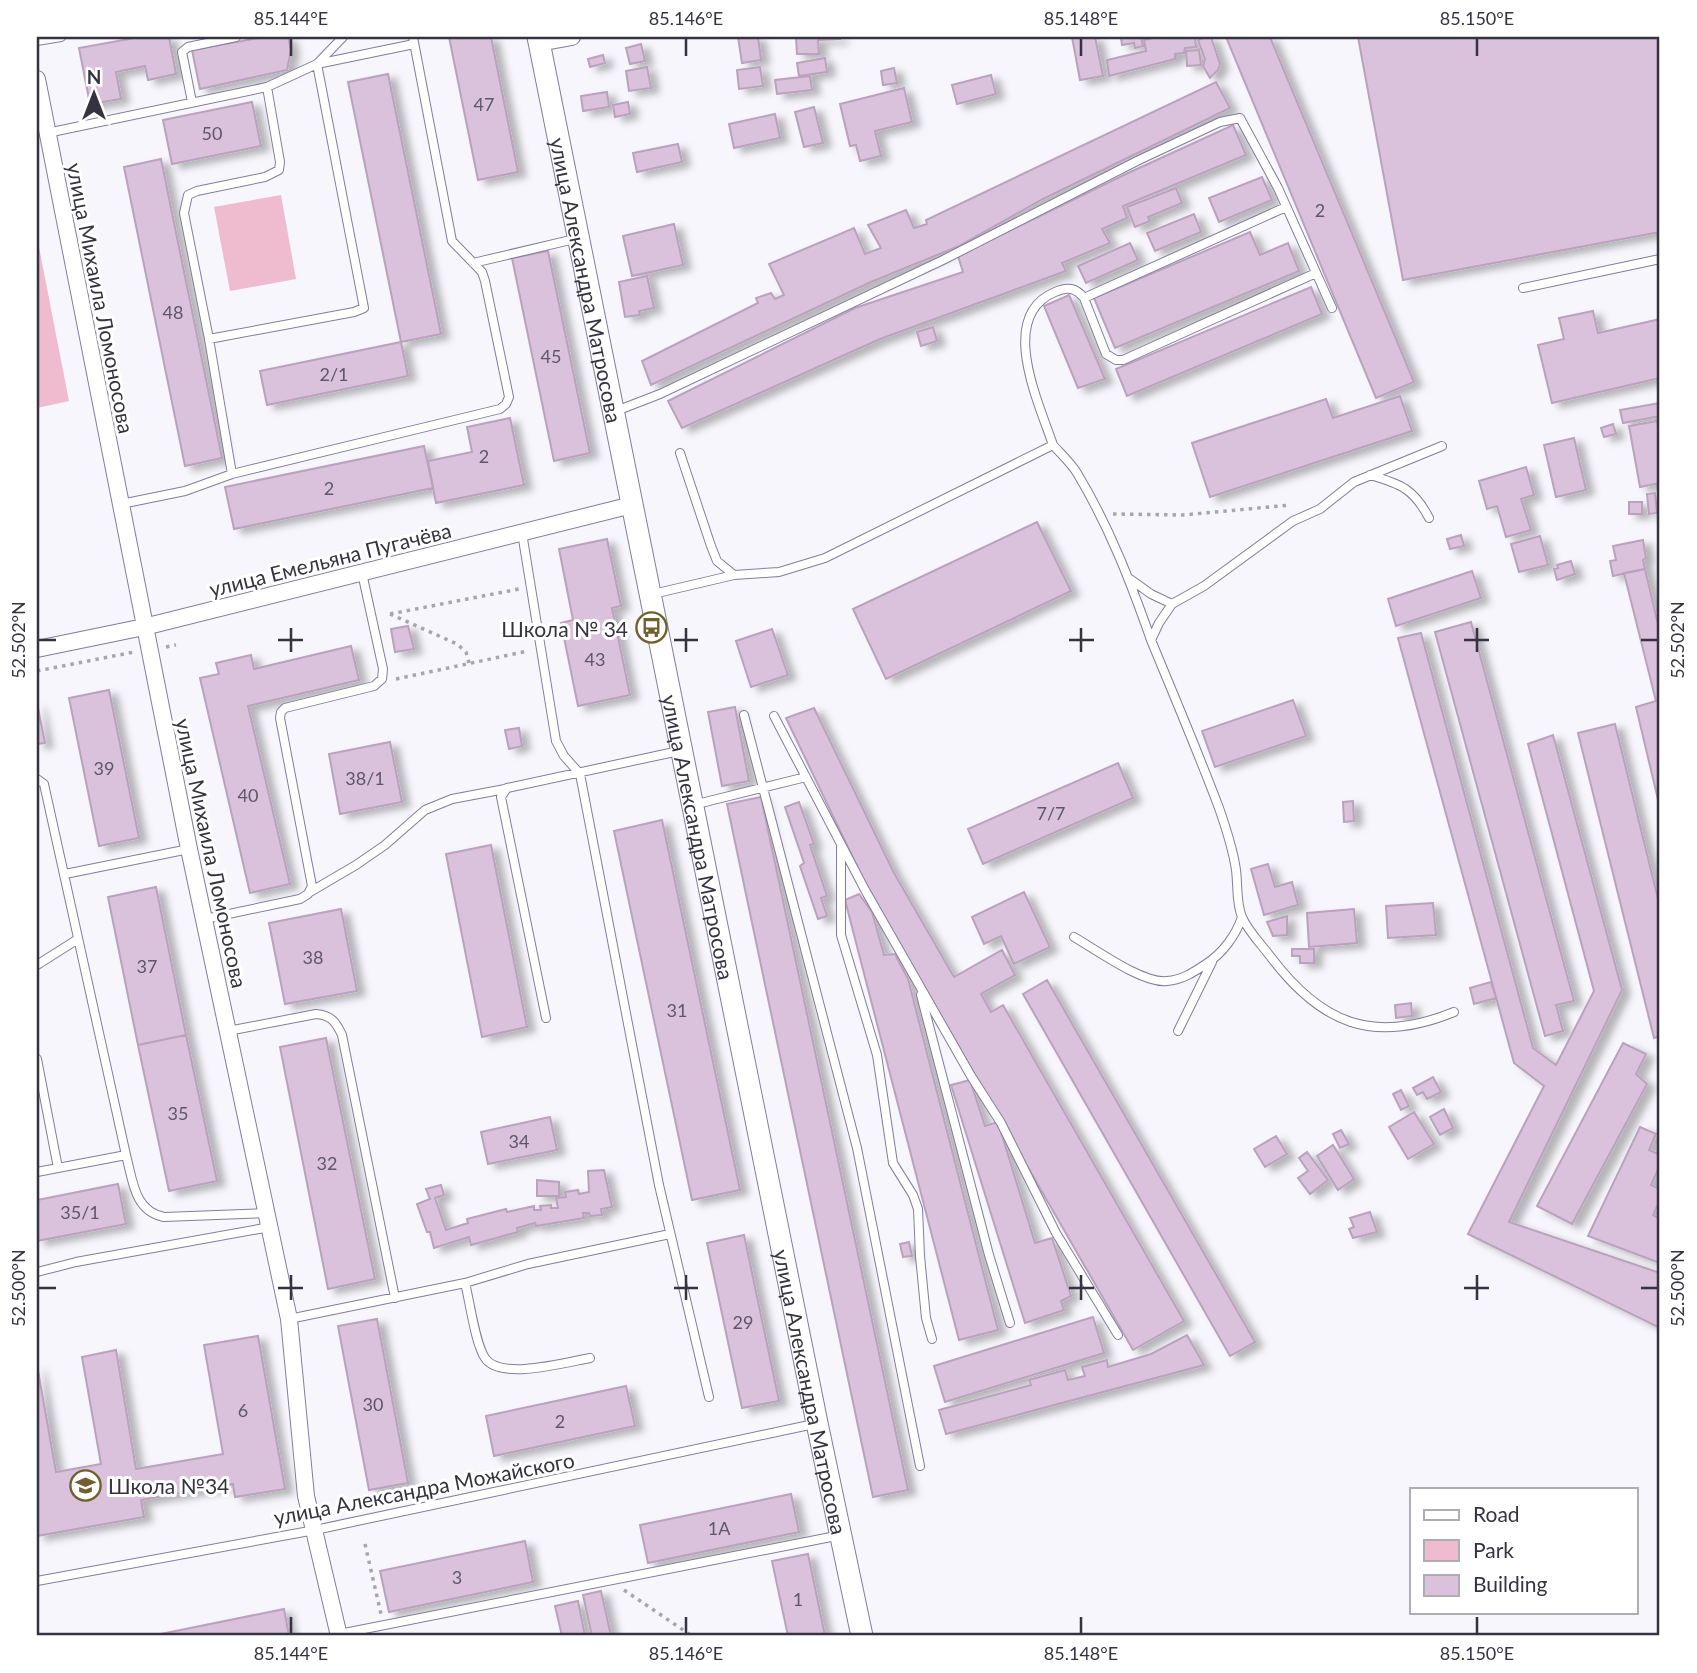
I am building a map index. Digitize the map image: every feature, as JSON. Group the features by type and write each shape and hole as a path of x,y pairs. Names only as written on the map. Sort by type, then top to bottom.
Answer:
{"street":[{"path":"539,40 572,37"},
{"name":"улица Александра Матросова","path":"539,40 862,1636"},
{"name":"улица Михаила Ломоносова","path":"37,79 189,849 289,1319 306,1496 339,1635"},
{"name":"улица Емельяна Пугачёва","path":"37,649 144,627 632,505"}],"lane":[{"path":"37,41 61,37"},
{"path":"192,102 182,52 188,47 236,37"},
{"path":"317,64 344,37"},
{"path":"47,133 267,87 317,64 413,41 452,241 482,272 509,397 506,404 500,408 232,474 185,491 120,504"},
{"path":"209,339 364,308 317,64"},
{"path":"232,474 184,213 188,195 265,177 279,170 280,162 267,87"},
{"path":"613,412 660,394 943,260 1139,160 1228,119 1240,118 1243,122 1332,308"},
{"path":"1084,298 1286,207"},
{"path":"473,263 579,239"},
{"path":"1523,288 1660,259"},
{"path":"1317,274 1123,360 1116,360 1106,354 1084,298 1079,292 1067,288 1040,299 1030,318 1025,339 1026,360 1053,445 1076,471 1129,579 1218,807 1232,848 1242,917 1280,968 1307,998 1327,1012 1361,1025 1382,1028 1427,1022 1454,1012"},
{"path":"650,594 734,575 779,572 825,558 1053,445"},
{"path":"1152,640 1159,623 1172,604 1204,586 1293,521 1320,509 1354,482 1442,446"},
{"path":"680,453 717,561 734,575"},
{"path":"1370,475 1411,492 1419,499 1429,518"},
{"path":"522,533 556,740 564,756 580,774 670,1234 709,1397"},
{"path":"308,894 312,877 281,712 285,708 374,686 380,682 384,675 362,573"},
{"path":"1129,579 1172,604"},
{"path":"744,715 857,1148 920,1466"},
{"path":"774,716 918,985 1001,1123 1056,1233 1118,1335"},
{"path":"205,919 300,899 375,852 425,810 452,799 580,774 682,750"},
{"path":"693,805 806,777"},
{"path":"37,779 44,784 139,1203 153,1215 164,1217 268,1220"},
{"path":"507,788 500,797 546,1018"},
{"path":"841,845 841,935 877,1055 894,1163 918,1209 926,1318 932,1339"},
{"path":"65,874 189,849"},
{"path":"1178,1031 1213,960 1233,936 1242,917"},
{"path":"1074,937 1158,982 1181,978 1213,960"},
{"path":"37,965 78,939"},
{"path":"918,985 989,1255 1010,1322"},
{"path":"228,1031 316,1014 325,1014 337,1026 342,1035 395,1298"},
{"path":"37,1059 58,1168"},
{"path":"37,1172 126,1155"},
{"path":"37,1272 268,1220"},
{"path":"289,1319 465,1283 528,1264 670,1234"},
{"path":"465,1283 481,1347 485,1359 492,1365 517,1370 590,1358"},
{"name":"улица Александра Можайского","path":"37,1581 315,1530 817,1423"},
{"path":"339,1635 841,1535"}],"path":[{"path":"1097,513 1183,515 1296,505"},
{"path":"390,614 531,587"},
{"path":"369,605 457,644 466,652 469,663"},
{"path":"37,671 176,645"},
{"path":"380,682 541,648"},
{"path":"365,1544 384,1626"},
{"path":"610,1581 692,1636"}],"green space":[{"path":"281,195 296,279 230,291 214,207"},
{"path":"37,237 69,401 37,408"}],"building":[{"path":"140,37 169,37 176,74 148,80 145,66 116,72 121,99 90,104 79,48"},
{"path":"264,37 288,37 291,50 287,70 200,89 192,50"},
{"path":"449,37 491,37 518,172 478,180"},
{"path":"738,37 758,37 761,60 742,63"},
{"path":"796,37 840,39 818,40 819,54 797,54"},
{"path":"1072,37 1095,37 1103,76 1080,80"},
{"path":"1121,37 1141,37 1143,46 1135,48 1134,43 1122,45"},
{"path":"1158,37 1195,37 1196,47 1185,48 1184,53 1175,54 1175,59 1109,76 1107,60 1146,51 1144,40"},
{"path":"1211,37 1220,64 1210,78 1203,66 1205,59 1198,40"},
{"path":"1226,37 1270,37 1414,382 1376,398"},
{"path":"1358,37 1660,37 1660,232 1403,280"},
{"path":"641,44 645,61 630,64 626,48"},
{"path":"1199,50 1201,65 1187,66 1186,51"},
{"path":"603,55 605,63 590,67 588,59"},
{"path":"825,58 827,72 799,76 797,63"},
{"path":"647,67 651,88 629,91 626,71"},
{"path":"760,67 763,86 739,89 737,70"},
{"path":"894,68 897,83 883,85 881,71"},
{"path":"388,74 441,334 401,342 348,82"},
{"path":"991,75 996,94 957,104 952,85"},
{"path":"810,76 812,90 777,94 775,80"},
{"path":"1216,82 1230,108 1043,199 959,246 871,282 651,385 642,361 758,303 756,298 771,293 775,299 784,295 769,264 854,228 865,254 881,248 868,225 906,210 914,228 927,224 926,220"},
{"path":"904,88 912,122 875,131 881,156 860,161 856,145 850,146 840,104"},
{"path":"607,92 609,107 583,111 581,96"},
{"path":"252,102 261,146 172,164 163,120"},
{"path":"628,102 630,114 615,117 613,105"},
{"path":"814,107 823,143 804,147 795,112"},
{"path":"775,114 780,138 734,148 729,124"},
{"path":"1233,125 1246,155 1123,206 1127,218 1102,229 1110,243 1062,263 1066,271 880,339 682,428 668,401 855,308 963,272 958,256"},
{"path":"678,144 682,162 637,172 633,153"},
{"path":"161,159 222,458 185,466 124,167"},
{"path":"1262,177 1272,200 1219,222 1209,198"},
{"path":"1176,188 1182,203 1148,217 1150,221 1135,227 1127,207"},
{"path":"1194,214 1201,232 1155,251 1147,233"},
{"path":"674,224 683,265 632,276 623,236"},
{"path":"1250,232 1260,255 1288,243 1299,271 1115,348 1094,298"},
{"path":"1130,243 1138,260 1086,283 1078,266"},
{"path":"548,251 590,453 554,461 512,258"},
{"path":"647,276 654,308 639,311 640,315 625,317 619,282"},
{"path":"1311,287 1322,314 1127,396 1116,369"},
{"path":"1069,295 1105,379 1078,388 1044,306"},
{"path":"1593,311 1598,333 1660,319 1660,378 1552,403 1538,345 1564,339 1559,318"},
{"path":"933,327 937,341 921,346 917,332"},
{"path":"401,342 408,376 267,405 260,371"},
{"path":"1400,396 1412,431 1210,497 1192,443 1326,399 1333,418"},
{"path":"1660,403 1660,416 1623,423 1620,410"},
{"path":"510,418 524,485 436,503 428,461 472,452 467,427"},
{"path":"1657,421 1660,439 1660,483 1640,487 1629,426"},
{"path":"1613,424 1616,434 1604,437 1601,428"},
{"path":"1574,438 1586,490 1556,497 1544,445"},
{"path":"424,446 433,488 234,529 225,487"},
{"path":"1526,467 1534,495 1521,499 1531,530 1506,537 1497,506 1487,509 1479,481"},
{"path":"1655,493 1657,513 1649,514 1647,494"},
{"path":"1629,502 1642,502 1642,514 1629,514"},
{"path":"1037,522 1071,591 886,679 853,609"},
{"path":"1461,535 1464,546 1450,549 1447,539"},
{"path":"1540,536 1548,565 1519,572 1511,544"},
{"path":"607,539 621,606 612,608 630,695 578,706 561,623 573,620 559,549"},
{"path":"1643,540 1645,569 1613,576 1610,561 1616,560 1613,546"},
{"path":"1571,561 1575,574 1557,580 1554,569 1558,568 1557,565"},
{"path":"1645,569 1660,633 1660,808 1636,707 1656,701 1624,573"},
{"path":"1472,571 1481,598 1396,626 1388,599"},
{"path":"1471,622 1574,1001 1556,1005 1563,1031 1545,1036 1435,632"},
{"path":"408,626 414,649 395,652 391,629"},
{"path":"772,629 788,675 751,687 736,641"},
{"path":"1421,633 1533,1048 1556,1065 1594,991 1528,744 1553,735 1622,990 1509,1222 1660,1273 1660,1328 1468,1234 1544,1086 1514,1063 1398,638"},
{"path":"351,646 359,680 248,706 290,884 250,893 200,678 219,674 216,663 251,655 254,669"},
{"path":"109,690 139,838 99,846 69,698"},
{"path":"1293,700 1306,736 1215,767 1202,731"},
{"path":"37,703 45,743 37,744"},
{"path":"735,707 749,781 722,786 708,712"},
{"path":"814,708 894,873 954,977 1002,950 1015,975 981,994 991,1012 1003,1005 1184,1321 1133,1350 868,889 786,718"},
{"path":"1615,724 1660,907 1660,1036 1654,1038 1578,733"},
{"path":"519,728 522,746 509,749 505,730"},
{"path":"390,742 402,802 340,814 329,754"},
{"path":"1118,763 1133,798 983,864 968,829"},
{"path":"761,797 908,1490 873,1497 727,804"},
{"path":"1353,801 1354,821 1344,822 1343,802"},
{"path":"799,802 814,844 810,845 827,896 821,898 827,916 818,919 800,866 804,863 785,807"},
{"path":"662,820 740,1190 692,1200 614,831"},
{"path":"491,845 527,1027 482,1037 446,854"},
{"path":"1268,864 1275,887 1292,882 1298,905 1264,915 1251,869"},
{"path":"156,887 186,1035 138,1045 108,897"},
{"path":"1024,892 1050,947 1014,964 1001,936 984,944 972,917"},
{"path":"859,894 872,912 884,955 895,954 908,979 998,1330 959,1340 845,900"},
{"path":"1433,903 1436,935 1388,938 1386,906"},
{"path":"341,909 357,991 285,1004 269,923"},
{"path":"1354,909 1357,943 1309,947 1307,913"},
{"path":"1287,916 1287,935 1273,936 1267,922"},
{"path":"1292,949 1314,949 1314,963 1300,963 1300,956 1292,956"},
{"path":"1047,980 1255,1342 1230,1356 1023,994"},
{"path":"1491,982 1496,998 1474,1004 1470,988"},
{"path":"1411,1003 1412,1016 1396,1018 1395,1005"},
{"path":"186,1035 217,1181 169,1191 138,1045"},
{"path":"326,1038 375,1279 328,1289 280,1047"},
{"path":"1623,1043 1646,1054 1636,1074 1647,1084 1572,1224 1537,1206"},
{"path":"1433,1077 1441,1092 1427,1099 1423,1092 1417,1095 1413,1088"},
{"path":"970,1080 985,1126 998,1122 1035,1243 1052,1238 1071,1296 1061,1301 1064,1310 1025,1323 951,1085"},
{"path":"1401,1090 1409,1106 1401,1110 1393,1094"},
{"path":"1444,1109 1453,1128 1440,1135 1430,1117"},
{"path":"1414,1112 1434,1144 1408,1159 1389,1127"},
{"path":"550,1117 557,1150 488,1164 481,1132"},
{"path":"1640,1127 1656,1134 1649,1150 1660,1155 1660,1165 1651,1185 1660,1189 1660,1200 1653,1215 1660,1219 1660,1263 1588,1236"},
{"path":"1341,1130 1349,1144 1340,1148 1333,1134"},
{"path":"1276,1136 1287,1154 1265,1167 1254,1149"},
{"path":"1333,1145 1354,1179 1338,1190 1317,1156"},
{"path":"1307,1152 1328,1180 1310,1194 1298,1178 1308,1171 1299,1158"},
{"path":"604,1170 612,1207 601,1209 602,1215 590,1216 589,1213 583,1213 584,1218 536,1226 535,1223 517,1228 518,1232 471,1245 469,1237 434,1248 417,1204 430,1199 426,1189 441,1185 444,1195 435,1198 446,1230 468,1223 467,1219 506,1209 507,1212 534,1206 534,1210 541,1210 540,1206 551,1205 551,1208 558,1208 556,1198 566,1197 565,1192 589,1192 588,1171"},
{"path":"537,1180 559,1182 559,1196 537,1196"},
{"path":"118,1184 126,1224 37,1241 37,1200"},
{"path":"1370,1212 1377,1232 1353,1238 1349,1229 1354,1227 1350,1218"},
{"path":"744,1235 779,1401 742,1408 707,1243"},
{"path":"909,1242 912,1256 903,1257 900,1244"},
{"path":"1093,1317 1104,1353 945,1402 934,1366"},
{"path":"377,1319 408,1483 369,1490 338,1326"},
{"path":"1187,1335 1204,1365 946,1434 939,1410 1031,1385 1029,1380 1065,1370 1068,1380 1085,1376 1082,1367 1107,1360 1108,1367 1151,1354"},
{"path":"258,1336 285,1489 235,1497 233,1484 141,1500 144,1517 37,1536 37,1365 56,1472 101,1464 82,1357 116,1350 136,1469 223,1454 204,1345"},
{"path":"626,1386 635,1426 494,1456 486,1416"},
{"path":"791,1494 799,1532 648,1563 640,1525"},
{"path":"525,1541 533,1582 389,1612 380,1571"},
{"path":"808,1554 825,1636 788,1636 772,1561"},
{"path":"601,1591 611,1636 592,1636 583,1595"},
{"path":"578,1601 585,1636 562,1636 555,1606"},
{"path":"284,1609 289,1636 151,1636"}],"place":[{"name":"Школа № 34","path":"651,628"},
{"name":"Школа №34","path":"85,1485"}]}
